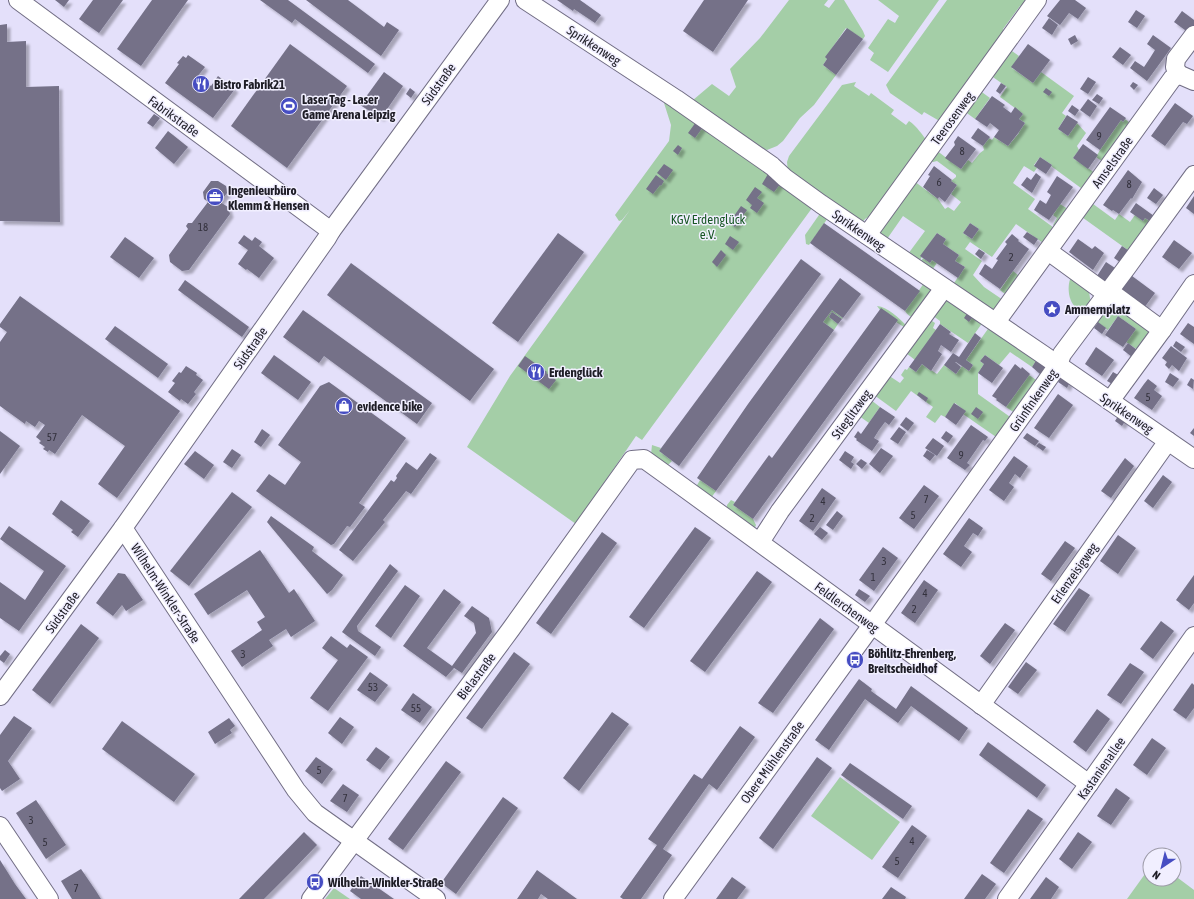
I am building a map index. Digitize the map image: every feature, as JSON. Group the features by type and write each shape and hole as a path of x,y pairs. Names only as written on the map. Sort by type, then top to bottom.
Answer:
{"street":[{"name":"Fabrikstraße","path":"18,0 331,231"},
{"name":"Südstraße","path":"0,696 123,528 331,231 500,0"},
{"name":"Sprikkenweg","path":"525,0 697,113 772,166 796,186 1194,459"},
{"name":"Teerosenweg","path":"867,235 1038,0"},
{"path":"1194,35 1176,59 1175,67 1178,74 1194,81"},
{"name":"Amselstraße","path":"1048,252 1172,79 1178,74"},
{"name":"Grünfinkenweg","path":"872,625 1058,365 1062,354 1194,175"},
{"path":"996,322 1048,252 1162,330"},
{"path":"1110,401 1194,284"},
{"name":"Stieglitzweg","path":"760,542 780,511 944,288"},
{"name":"Erlenzeisigweg","path":"981,705 1168,441"},
{"name":"Feldlerchenweg","path":"644,458 1089,784"},
{"name":"Bielastraße","path":"311,899 510,629 632,460 644,458"},
{"name":"Wilhelm-Winkler-Straße","path":"123,528 296,790 315,813 436,899"},
{"name":"Obere Mühlenstraße","path":"673,899 872,625"},
{"name":"Kastanienallee","path":"1007,899 1194,636"},
{"path":"0,826 49,899"}],"green space":[{"path":"789,0 828,0 824,5 829,8 835,0 844,0 865,36 863,39 846,28 826,57 827,59 823,65 836,75 814,105 800,118 783,141 777,146 767,150 760,148 693,100 712,84 729,96 736,87 730,69 760,38"},
{"path":"878,0 939,0 888,72 870,60 874,53 868,48 888,19 895,23 899,16"},
{"path":"947,0 1032,0 1030,3 1020,6 1003,29 1004,40 943,123 924,112 922,115 890,93 886,85"},
{"path":"1009,49 1019,56 1012,68 1033,83 1041,72 1074,96 1062,113 1066,116 1058,129 1068,136 1077,123 1086,133 1077,146 1079,150 1073,158 1095,173 1085,191 1040,157 1034,165 1037,168 1034,172 1024,166 1013,183 1035,199 1028,209 1057,230 1046,245 1016,224 992,257 970,242 965,249 982,261 973,275 984,287 1006,302 994,316 954,283 965,267 955,261 959,255 943,244 946,239 937,233 917,264 876,232 914,181 938,199 945,209 948,207 954,211 961,202 951,194 957,185 951,181 956,177 956,175 937,161 933,162 929,160 936,150 961,169 968,160 972,163 984,150 983,146 989,138 992,140 994,137 1008,146 1019,133 1025,123 1019,119 1023,114 1000,97 1007,87 990,75","holes":["903,216 925,231 908,254 887,239","970,223 979,229 972,239 963,233"]},
{"path":"856,82 854,86 869,96 871,93 894,110 891,114 906,125 909,121 912,123 929,143 881,209 865,219 862,223 788,173 787,162 789,156 842,85"},
{"path":"979,90 990,98 975,119 964,111"},
{"name":"KGV Erdenglück e.V.","path":"671,102 815,204 642,440 636,436 576,524 467,447 510,376 630,210 622,220 619,221 615,215 669,141 671,125 664,103"},
{"path":"1125,119 1133,125 1103,162 1096,157 1121,120 1123,122"},
{"path":"1089,201 1115,220 1119,214 1130,222 1135,215 1143,221 1145,218 1153,223 1132,253 1079,215"},
{"path":"1060,204 1071,211 1058,229 1053,225 1057,218 1053,215"},
{"path":"827,213 830,215 809,245 806,244 805,235 819,215"},
{"path":"923,258 930,263 932,260 937,263 930,273 918,265"},
{"path":"1013,271 1023,279 1010,298 1000,290"},
{"path":"1071,277 1088,286 1091,304 1085,308 1079,309 1075,307 1072,302 1069,290"},
{"path":"926,280 932,284 931,293 915,318 912,317 905,311"},
{"path":"949,297 983,322 968,343 940,324 940,321 932,315"},
{"path":"1110,297 1155,329 1141,352 1126,342 1136,329 1118,316 1108,330 1094,320"},
{"path":"877,306 885,308 893,313 907,326 907,329 880,310"},
{"path":"832,310 843,318 842,319 832,312 829,317 838,324 834,330 823,322"},
{"path":"929,319 935,323 933,328 936,330 915,360 906,353"},
{"path":"990,326 1048,364 1044,376 1040,374 1037,359 1032,367 1010,352 999,365 985,355 980,361 984,364 978,373 978,394 1013,419 999,439 963,414 965,411 955,403 945,417 941,415 935,423 926,417 933,407 911,391 896,411 874,395 888,375 900,383 904,378 901,375 905,369 907,370 909,367 916,372 922,364 937,374 944,365 956,374 962,366 969,371 973,365 966,360"},
{"path":"1029,375 1039,382 1016,414 1006,407"},
{"path":"871,400 880,407 869,423 859,416"},
{"path":"652,445 661,448 659,451 672,461 667,466 651,454"},
{"path":"700,480 716,491 711,498 696,487"},
{"path":"731,500 735,502 733,505 753,519 756,525 754,530 727,510 727,505"},
{"path":"840,777 900,822 872,860 811,816"},
{"path":"1142,878 1142,887 1182,887 1182,881 1194,890 1194,899 1127,899"},
{"path":"334,888 350,899 325,899"}],"building":[{"path":"55,0 69,0 64,7"},
{"path":"93,0 123,0 99,33 79,19"},
{"path":"152,0 188,0 141,66 117,49"},
{"path":"260,0 288,0 375,64 368,73 295,19 292,23"},
{"path":"306,0 348,0 384,27 387,22 399,30 381,56"},
{"path":"557,0 580,0 601,15 595,23"},
{"path":"704,0 748,0 713,52 683,31"},
{"path":"1060,0 1075,0 1086,8 1078,19 1069,13 1060,25 1047,16"},
{"path":"1136,10 1145,16 1137,28 1128,22"},
{"path":"1182,11 1194,20 1194,27 1189,33 1174,22"},
{"path":"1049,18 1058,25 1052,35 1042,28"},
{"path":"7,24 7,42 26,41 26,87 59,86 60,222 0,221 0,25"},
{"path":"847,28 863,39 836,75 823,65 827,59 825,57"},
{"path":"1075,35 1078,41 1071,45 1068,39"},
{"path":"1153,35 1171,48 1147,81 1130,68 1135,61 1144,67 1155,50 1147,44"},
{"name":"Laser Tag - Laser Game Arena Leipzig","path":"290,44 347,86 287,168 231,126"},
{"path":"1028,44 1050,60 1033,83 1011,67"},
{"path":"1120,47 1131,55 1123,65 1112,57"},
{"path":"188,55 205,67 197,77 211,86 218,76 235,89 213,118 165,83 179,64 177,63 183,56 186,58"},
{"path":"384,72 403,86 381,118 360,105"},
{"path":"1088,77 1096,82 1088,94 1080,89"},
{"path":"1133,82 1138,85 1134,90 1130,86"},
{"path":"1001,83 1006,86 1000,94 996,91"},
{"path":"410,88 415,92 411,98 406,94"},
{"path":"1046,88 1052,92 1049,96 1043,92"},
{"path":"1097,94 1103,98 1099,104 1092,100"},
{"path":"992,96 1005,105 1003,107 1011,113 1015,107 1023,114 1019,119 1025,123 1008,146 994,137 999,130 990,123 987,127 975,119"},
{"path":"1088,99 1097,106 1090,117 1080,110"},
{"path":"1175,103 1193,116 1187,124 1183,122 1165,146 1151,136"},
{"path":"1072,105 1079,110 1075,116 1068,111"},
{"path":"1110,107 1126,118 1123,122 1121,120 1100,150 1086,140"},
{"path":"154,114 160,118 153,127 147,123"},
{"path":"1067,115 1078,122 1068,136 1058,129"},
{"path":"696,122 703,127 695,138 688,133"},
{"path":"978,128 990,137 983,146 971,138"},
{"path":"168,131 188,147 174,164 155,148"},
{"path":"958,136 976,149 961,169 945,158 955,145 954,142"},
{"path":"1083,144 1098,155 1088,169 1073,158"},
{"path":"678,145 682,148 678,155 673,151"},
{"path":"1040,157 1052,165 1046,174 1034,166"},
{"path":"664,164 673,170 666,180 657,173"},
{"path":"934,166 957,185 945,202 939,197 938,199 923,187"},
{"path":"1128,170 1142,182 1132,199 1131,198 1119,214 1103,205"},
{"path":"1036,173 1041,177 1032,193 1021,185 1027,177 1031,180"},
{"path":"768,174 781,183 774,192 762,184"},
{"path":"656,175 664,181 653,194 646,189"},
{"path":"1057,176 1073,187 1049,220 1034,210 1040,200 1046,204 1051,195 1047,192"},
{"path":"211,181 218,181 226,186 227,193 220,202 228,207 230,214 189,270 182,271 170,262 169,255 188,229 186,226 188,223 192,223 208,202 204,199 203,192"},
{"path":"755,187 762,192 757,198 764,203 757,213 750,208 752,205 746,200"},
{"path":"1154,188 1163,195 1156,204 1147,198"},
{"path":"1194,196 1194,214 1186,208"},
{"path":"1136,203 1154,216 1150,221 1145,218 1143,221 1130,212"},
{"path":"741,206 747,210 735,227 729,223"},
{"path":"824,223 920,291 905,311 810,243"},
{"path":"970,223 979,229 972,239 963,233"},
{"path":"1027,232 1038,239 1034,245 1023,237"},
{"path":"558,233 584,252 518,342 492,323"},
{"path":"937,233 946,239 943,244 959,255 955,261 965,267 958,278 932,260 930,263 920,256"},
{"path":"1012,234 1019,240 1018,241 1029,249 1000,289 979,274 985,264 992,269 998,260 996,259 1007,244 1005,242"},
{"path":"244,235 252,241 255,237 262,242 259,246 274,258 259,278 238,264 248,250 238,243"},
{"path":"730,236 739,242 733,250 725,244"},
{"path":"125,237 154,258 139,278 110,257"},
{"path":"1078,239 1092,249 1095,246 1104,253 1093,270 1069,252"},
{"path":"1174,240 1192,253 1179,269 1162,257"},
{"path":"1122,246 1132,253 1124,265 1114,258"},
{"path":"979,249 985,253 981,259 975,254"},
{"path":"721,250 726,255 717,267 712,262"},
{"path":"801,259 821,274 679,466 659,451"},
{"path":"1106,262 1115,268 1106,282 1097,276"},
{"path":"351,263 494,369 470,401 327,295"},
{"path":"1128,273 1155,293 1144,308 1116,290"},
{"path":"840,278 861,294 843,318 832,310 823,322 834,330 716,491 697,478 748,404"},
{"path":"185,280 249,327 242,337 178,290"},
{"path":"20,296 180,411 117,498 98,484 125,446 82,415 55,454 49,450 48,452 43,449 45,447 39,443 41,441 36,437 45,425 39,421 35,427 26,421 25,424 0,406 0,342 7,332 0,327 0,324"},
{"path":"881,308 898,320 753,519 733,505 769,455 772,458"},
{"path":"303,310 432,403 417,424 324,356 319,363 283,337"},
{"path":"832,312 842,319 838,324 829,317"},
{"path":"968,312 974,315 969,322 964,318"},
{"path":"1118,316 1136,329 1123,347 1105,335"},
{"path":"1098,322 1106,328 1102,334 1094,328"},
{"path":"1188,323 1194,327 1194,344 1180,334"},
{"path":"940,324 951,332 949,334 959,340 951,352 941,345 938,351 942,354 931,371 922,364 916,372 909,367"},
{"path":"115,326 168,364 158,378 105,339"},
{"path":"975,333 981,338 966,360 973,365 969,371 955,362 961,367 956,374 944,365 953,353 959,357"},
{"path":"1176,341 1185,347 1181,352 1173,346"},
{"path":"1128,343 1137,350 1132,357 1123,350"},
{"path":"1171,346 1187,358 1179,371 1172,365 1169,369 1165,365 1167,362 1162,358"},
{"path":"1096,347 1114,360 1102,376 1085,364"},
{"path":"274,355 311,382 298,400 261,373"},
{"path":"985,355 1003,368 992,383 978,373 984,364 980,361"},
{"name":"Erdenglück","path":"525,356 556,380 549,389 518,366"},
{"path":"1037,359 1046,365 1040,374 1032,367"},
{"path":"1015,364 1021,369 1022,367 1030,374 1006,407 992,396"},
{"path":"186,366 197,373 196,375 203,380 194,392 196,394 188,404 181,399 180,401 168,392 175,383 172,381"},
{"path":"1113,372 1120,376 1114,385 1107,381"},
{"path":"1170,373 1179,379 1173,387 1165,382"},
{"path":"1061,376 1070,382 1067,388 1058,382"},
{"path":"1191,378 1194,380 1193,389 1187,385"},
{"path":"1148,379 1157,386 1154,390 1162,396 1152,410 1134,398"},
{"path":"329,382 406,438 359,503 365,507 350,527 347,526 334,544 331,545 256,491 269,474 285,485 301,462 278,445 320,386"},
{"path":"919,392 928,398 926,402 917,395"},
{"path":"1058,394 1073,405 1049,438 1034,428"},
{"path":"954,403 966,411 956,425 945,417"},
{"path":"880,407 895,417 889,425 885,422 879,430 874,438 879,441 872,451 854,437 858,431 861,434"},
{"path":"976,407 983,412 978,419 971,414"},
{"path":"1120,413 1127,418 1122,426 1115,421"},
{"path":"906,417 914,423 908,431 900,425"},
{"path":"971,425 988,437 985,441 983,440 967,463 970,465 965,470 947,458"},
{"path":"899,427 906,432 898,444 890,439"},
{"path":"1194,428 1194,436 1190,433"},
{"path":"262,429 270,435 261,447 254,442"},
{"path":"0,431 20,446 0,474"},
{"path":"946,431 953,436 948,443 941,438"},
{"path":"1027,433 1039,441 1035,446 1023,438"},
{"path":"933,438 944,446 937,456 925,448"},
{"path":"1039,443 1046,447 1043,451 1036,446"},
{"path":"881,448 893,456 880,473 869,464"},
{"path":"232,449 241,455 232,468 223,462"},
{"path":"927,450 935,455 930,461 923,456"},
{"path":"195,451 214,465 204,479 184,464"},
{"path":"845,451 854,457 851,462 854,464 851,469 839,460"},
{"path":"430,453 437,458 411,494 406,491 383,520 385,522 353,561 339,550 391,480 394,482 397,478 396,476 406,462 417,470"},
{"path":"1014,456 1028,466 1020,478 1015,474 1009,483 1014,487 1004,501 989,490"},
{"path":"1125,458 1134,466 1111,498 1101,491"},
{"path":"861,459 867,463 862,469 856,464"},
{"path":"1163,475 1172,482 1153,508 1144,501"},
{"path":"924,485 939,496 914,529 899,518"},
{"path":"822,488 836,498 813,531 799,521"},
{"path":"232,492 252,507 189,586 170,571"},
{"path":"61,500 90,521 78,537 71,532 73,530 52,514"},
{"path":"837,511 843,516 833,530 826,525"},
{"path":"271,516 314,547 312,551 343,575 332,590 327,594 267,522"},
{"path":"969,518 983,528 978,536 973,533 964,546 972,552 961,567 943,554"},
{"path":"9,526 66,566 19,631 0,618 0,582 25,600 44,571 0,539"},
{"path":"695,527 711,538 644,628 629,617"},
{"path":"820,527 828,533 822,540 814,534"},
{"path":"602,532 617,543 551,634 536,623"},
{"path":"1118,535 1136,548 1118,574 1100,561"},
{"path":"1065,541 1075,548 1051,581 1041,574"},
{"path":"883,547 898,558 874,591 859,580"},
{"path":"260,550 289,593 294,589 315,621 291,637 286,629 269,640 273,646 242,667 231,651 262,630 257,622 265,617 247,590 208,615 194,594"},
{"path":"390,564 398,571 357,626 358,631 381,647 375,656 342,632"},
{"path":"757,571 772,582 705,672 690,661"},
{"path":"118,573 125,574 143,600 126,611 122,605 113,616 96,603"},
{"path":"1194,575 1194,603 1189,610 1176,600"},
{"path":"924,580 938,590 915,623 901,613"},
{"path":"405,585 420,596 391,638 375,626"},
{"path":"1079,588 1090,595 1065,632 1053,624"},
{"path":"444,589 461,602 427,648 452,666 476,633 474,623 464,616 472,606 489,618 492,632 462,673 454,668 446,677 403,646"},
{"path":"859,589 870,596 865,602 855,595"},
{"path":"820,618 834,629 773,713 758,703"},
{"path":"1161,621 1174,631 1153,659 1140,649"},
{"path":"1005,623 1015,630 990,664 980,656"},
{"path":"81,624 99,638 50,704 32,690"},
{"path":"331,636 347,648 350,644 368,657 328,711 310,698 338,660 322,648"},
{"path":"5,650 10,654 4,663 0,660 0,656"},
{"path":"514,652 530,664 482,729 466,718"},
{"path":"1026,662 1037,670 1018,694 1008,687"},
{"path":"1130,663 1144,672 1121,704 1107,695"},
{"path":"370,672 388,685 375,702 357,690"},
{"path":"859,679 872,689 871,691 896,709 911,686 968,728 959,741 911,706 898,723 865,699 829,750 815,740"},
{"path":"1192,683 1194,685 1194,708 1186,719 1173,710"},
{"path":"413,693 432,707 420,723 401,710"},
{"path":"1097,709 1110,719 1086,752 1073,742"},
{"path":"612,712 629,724 579,791 563,778"},
{"path":"14,716 32,728 8,761 20,779 2,791 0,788 0,735"},
{"path":"340,717 354,727 342,744 328,733"},
{"path":"229,718 235,726 230,730 232,733 215,744 208,732"},
{"path":"122,721 195,774 174,802 102,749"},
{"path":"740,726 755,737 717,790 709,784 663,849 672,855 641,899 623,899 620,897 657,845 648,839 694,774 702,779"},
{"path":"1152,738 1166,748 1147,775 1133,765"},
{"path":"988,742 1046,785 1037,798 979,755"},
{"path":"376,747 390,757 380,770 366,760"},
{"path":"316,757 333,769 322,784 305,771"},
{"path":"817,757 832,768 773,849 759,838"},
{"path":"446,761 461,772 403,850 388,839"},
{"path":"850,763 912,806 903,819 841,775"},
{"path":"343,784 359,795 347,812 330,801"},
{"path":"1116,788 1130,798 1111,825 1097,816"},
{"path":"503,797 518,808 456,894 441,883"},
{"path":"36,800 66,845 46,859 16,813"},
{"path":"1028,809 1043,819 1004,873 990,863"},
{"path":"912,825 927,836 898,878 882,867"},
{"path":"304,832 317,845 293,870 264,899 239,899"},
{"path":"1078,832 1092,842 1072,869 1059,859"},
{"path":"0,860 15,884 26,899 0,899"},
{"path":"81,869 101,899 72,899 61,881"},
{"path":"537,870 577,899 548,899 541,894 538,899 517,899"},
{"path":"982,874 996,884 985,899 964,899"},
{"path":"361,876 394,899 361,899 350,891"},
{"path":"732,877 746,887 737,899 716,899"},
{"path":"1046,877 1059,887 1051,899 1030,899"},
{"path":"891,887 906,897 905,899 882,899"}],"place":[{"name":"Bistro Fabrik21","path":"201,84"},
{"name":"Laser Tag - Laser Game Arena Leipzig","path":"289,106"},
{"name":"Ingenieurbüro Klemm & Hensen","path":"215,197"},
{"name":"Ammernplatz","path":"1052,309"},
{"name":"Erdenglück","path":"536,372"},
{"name":"evidence bike","path":"344,406"},
{"name":"Böhlitz-Ehrenberg, Breitscheidhof","path":"855,660"},
{"name":"Wilhelm-Winkler-Straße","path":"315,882"}]}
